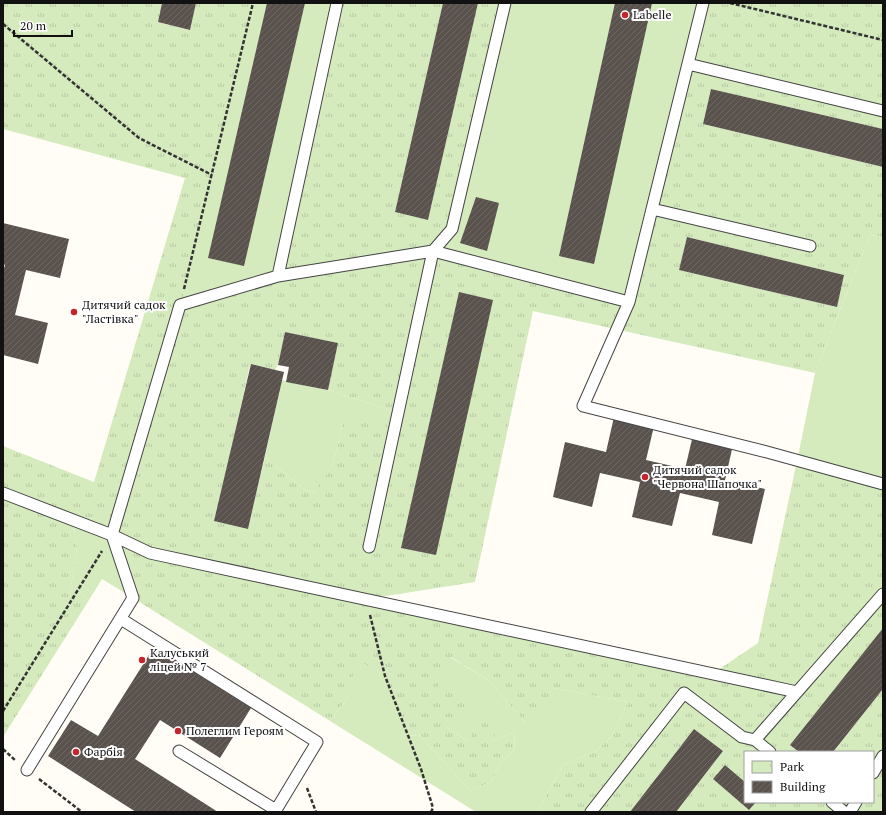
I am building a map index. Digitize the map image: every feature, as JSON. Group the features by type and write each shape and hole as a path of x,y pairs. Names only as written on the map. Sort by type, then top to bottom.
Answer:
{"lane":[{"path":"278,276 337,3"},
{"path":"369,547 433,251 452,229 505,3"},
{"path":"703,3 629,302 583,406 767,452 883,484"},
{"path":"688,64 883,111"},
{"path":"652,209 810,246"},
{"path":"27,770 133,598 112,535 180,305 278,276 433,251 629,302"},
{"path":"4,495 112,535 150,553 797,692"},
{"path":"755,740 883,594"},
{"path":"120,619 317,742 277,811 179,751"},
{"path":"592,812 684,693 742,737 755,740 769,751"},
{"path":"874,771 883,756"},
{"path":"833,803 844,812"},
{"path":"850,812 855,803"}],"path":[{"path":"180,305 253,3"},
{"path":"730,3 883,40"},
{"path":"3,24 139,138 212,175"},
{"path":"3,712 112,535"},
{"path":"366,599 385,676 421,768 433,808 431,812"},
{"path":"27,770 82,812"},
{"path":"300,770 316,812"}],"green space":[{"path":"3,3 162,3 158,22 189,30 196,3 253,3 181,304 278,276 337,3 443,3 395,212 428,220 478,3 505,3 452,229 433,251 626,301 703,3 883,3 883,129 711,89 703,124 883,167 883,237 870,235 815,373 533,311 475,582 367,599 712,674 758,643 797,461 883,484 883,628 791,745 798,751 744,751 744,781 725,765 713,779 749,810 755,803 874,803 874,751 834,751 883,689 883,812 676,812 723,751 694,729 630,812 537,812 564,764 596,751 611,737 628,702 554,688 550,708 526,723 488,680 451,657 434,695 461,691 466,704 447,727 470,743 473,731 484,719 495,732 494,741 514,732 515,750 500,762 492,781 471,791 419,735 409,736 385,676 353,657 353,691 330,721 133,598 112,535 73,520 77,548 71,586 89,600 3,737 3,446 94,482 185,178 3,129","holes":["687,237 844,275 837,307 679,270","285,332 338,343 328,390 398,413 394,429 368,415 343,423 333,465 314,492 305,490 265,457 248,529 215,521 250,365 275,370 278,365"]},
{"path":"253,3 337,3 278,276 180,305"},
{"path":"505,3 703,3 629,302 433,251"},
{"path":"870,235 883,237 883,484 797,461 815,373"},
{"path":"282,380 328,390 398,413 395,430 343,423 333,465 315,492 305,490 265,457"},
{"path":"73,520 112,535 133,598 102,579 89,600 71,586 77,548"},
{"path":"353,656 385,676 409,736 419,735 471,791 492,781 500,762 515,750 514,732 494,741 470,743 447,727 433,695 450,657 488,680 526,723 554,688 628,702 611,737 596,751 564,764 537,812 476,812 330,721 353,691"}],"building":[{"path":"162,3 196,3 190,30 158,22"},
{"path":"267,3 305,3 244,266 208,258"},
{"path":"443,3 478,3 428,220 395,212"},
{"path":"615,3 652,3 594,264 559,256"},
{"path":"711,89 883,129 883,167 703,124"},
{"path":"476,197 499,203 487,251 460,243"},
{"path":"3,223 69,239 60,278 26,270 15,315 48,323 38,364 3,355 3,272 5,265 3,264"},
{"path":"687,237 844,275 837,307 679,270"},
{"path":"459,292 493,300 436,555 401,548"},
{"path":"285,332 338,343 328,390 286,382 289,367 278,365"},
{"path":"251,364 284,372 248,529 214,521"},
{"path":"614,417 654,426 646,460 685,469 693,435 733,445 725,480 765,489 752,544 712,535 719,502 680,493 672,526 632,517 640,482 600,473 592,507 553,497 565,442 606,452"},
{"path":"883,628 883,689 834,751 798,751 790,745"},
{"path":"154,647 251,708 220,758 160,720 135,759 218,812 136,812 48,756 71,720 98,736"},
{"path":"694,729 723,751 676,812 630,812"},
{"path":"725,765 744,781 744,803 755,803 749,810 713,779"}],"place":[{"name":"Labelle","path":"625,15"},
{"name":"Дитячий садок \"Ластівка\"","path":"74,312"},
{"name":"Дитячий садок \"Червона Шапочка\"","path":"645,477"},
{"name":"Калуський ліцей № 7","path":"142,660"},
{"name":"Полеглим Героям","path":"178,731"},
{"name":"Фарбія","path":"76,752"}]}
